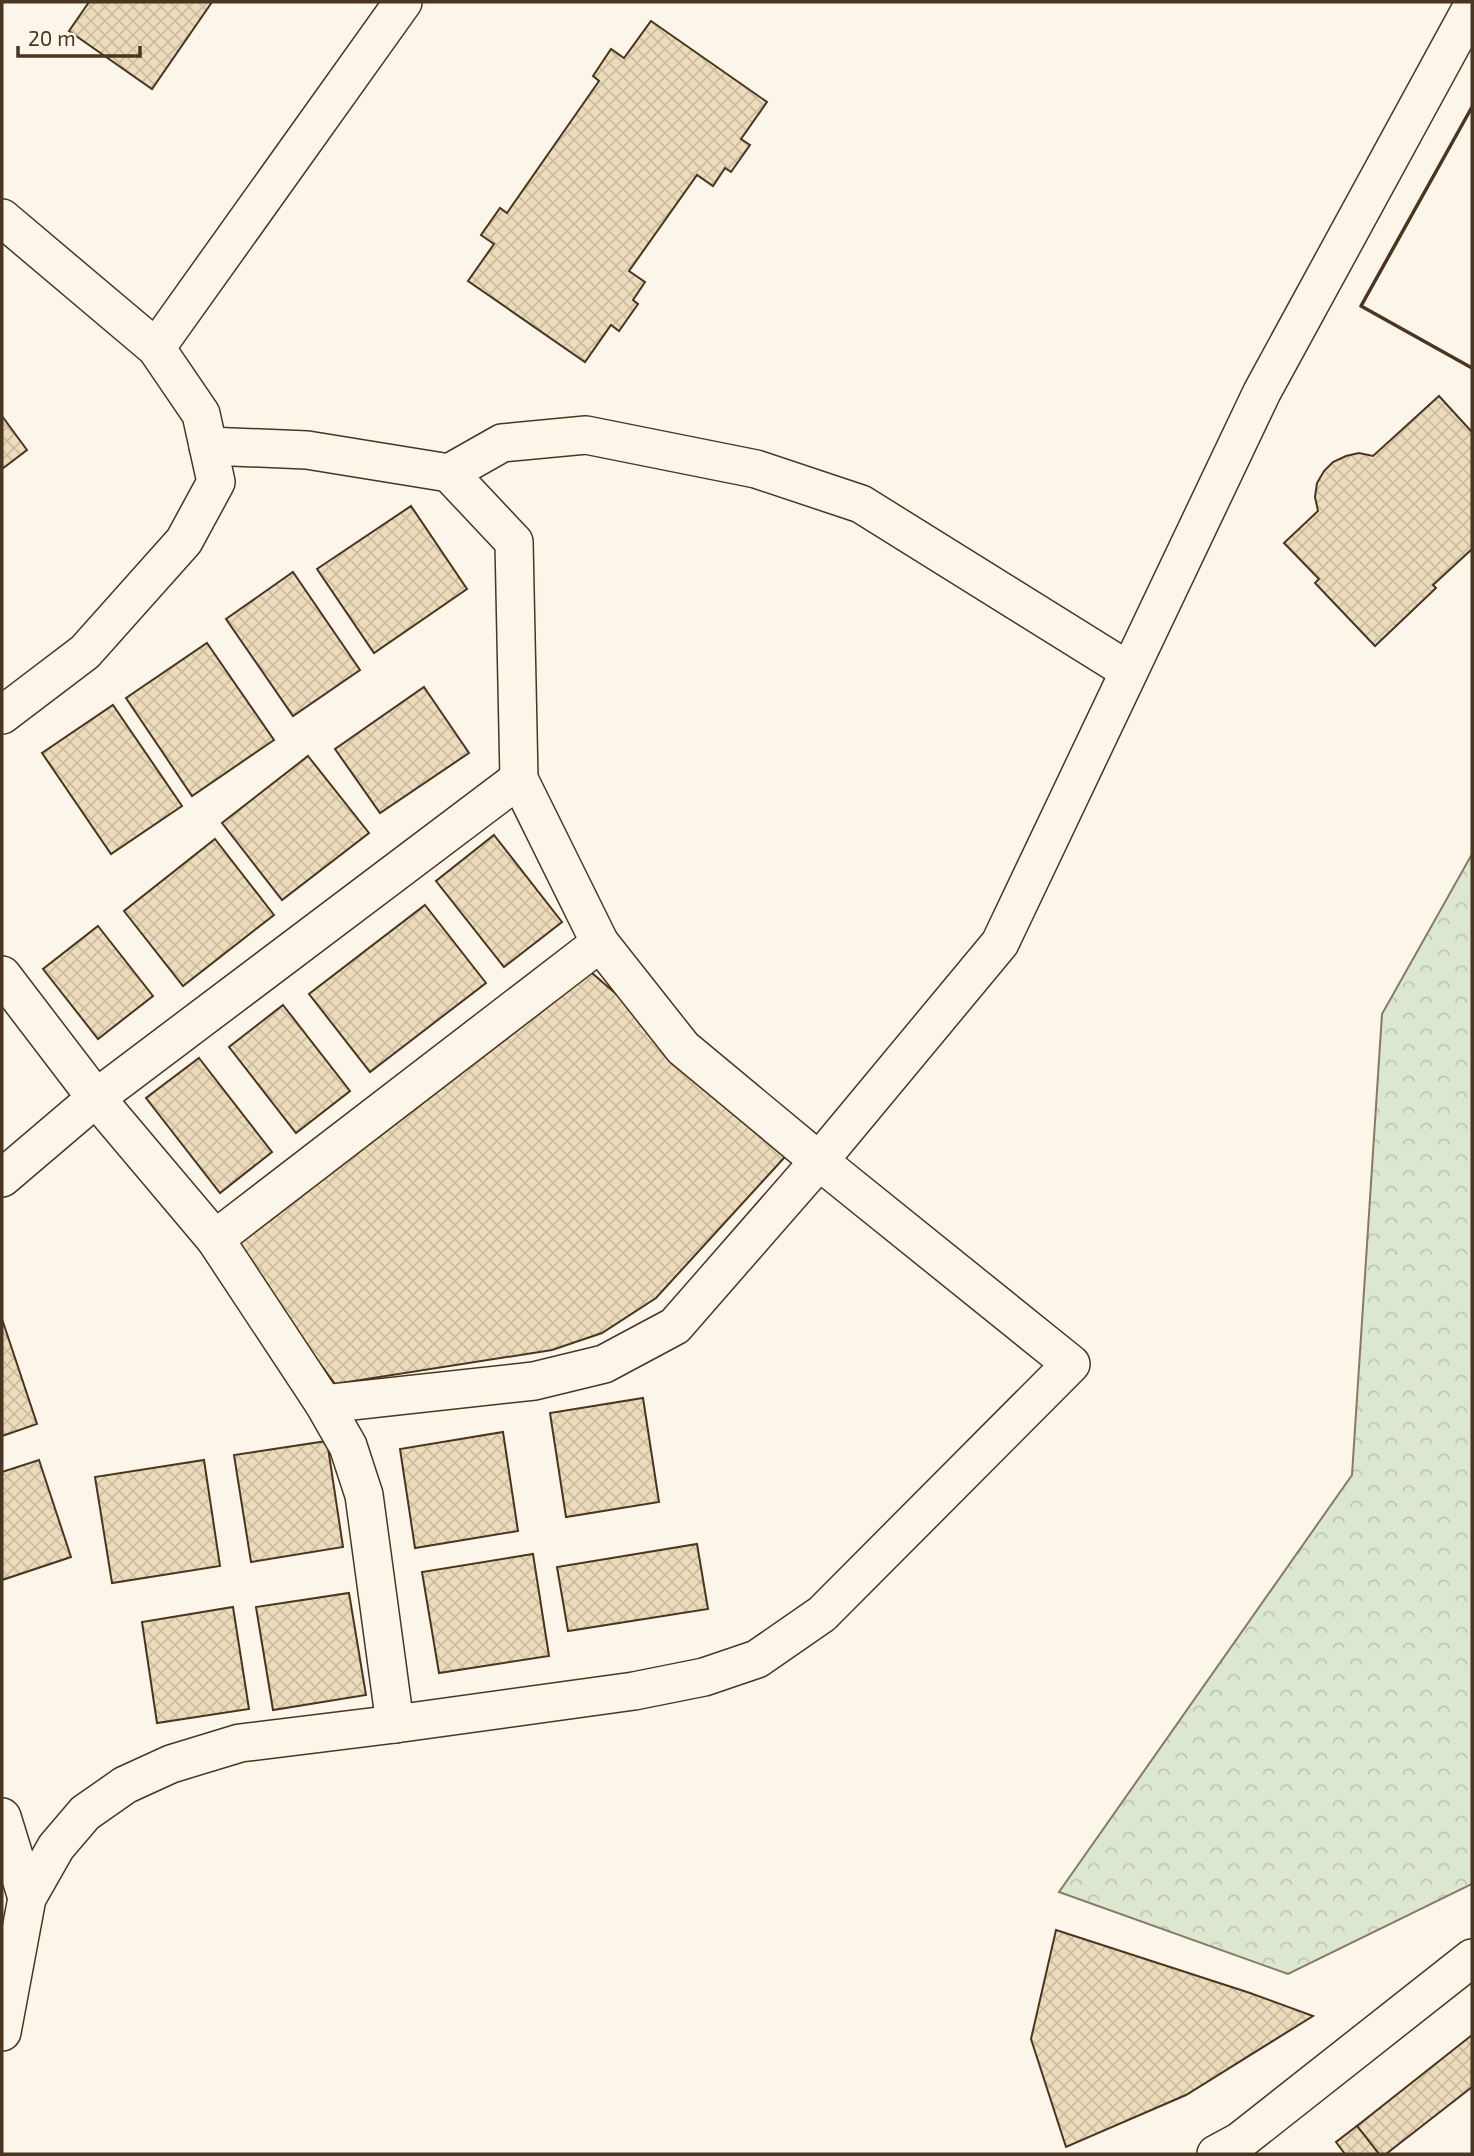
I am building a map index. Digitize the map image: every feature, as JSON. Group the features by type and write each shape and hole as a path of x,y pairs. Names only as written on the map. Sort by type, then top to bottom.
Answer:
{"street":[{"path":"156,348 403,2"},
{"path":"324,1404 534,1381 604,1364 675,1326 819,1161 1000,943 1262,392 1472,7"},
{"path":"2,218 156,348 201,414 216,482 184,541 85,652 2,715"},
{"path":"208,446 307,450 449,472 502,443 586,435 756,469 861,504 1129,671"},
{"path":"2,2032 27,1898 56,1847 85,1813 125,1785 171,1764 240,1743 634,1691 704,1677 757,1659 822,1614 1071,1364 819,1161 684,1048 600,943 519,779 514,542 449,472"},
{"path":"2,1178 96,1098 519,779"},
{"path":"215,1239 600,943"},
{"path":"2,975 96,1098 215,1239 324,1404 348,1446 364,1495 395,1724"},
{"path":"2,1817 27,1898"},
{"path":"1216,2154 1240,2141 1472,1958"}],"green space":[{"path":"1472,854 1472,1884 1288,1974 1059,1892 1352,1475 1382,1014"}],"building":[{"path":"89,2 212,2 152,89 69,31"},
{"path":"651,21 767,102 741,139 750,145 731,172 725,168 713,186 697,175 629,271 645,282 633,300 638,304 619,331 611,325 585,362 468,281 494,244 481,235 500,208 507,213 599,81 593,76 611,49 624,58"},
{"path":"1439,396 1472,430 1472,551 1433,585 1436,588 1375,646 1315,583 1319,579 1284,543 1318,511 1315,497 1317,483 1333,462 1359,453 1373,456"},
{"path":"2,416 27,450 2,469"},
{"path":"411,506 467,589 374,653 317,569"},
{"path":"293,572 360,670 293,716 226,619"},
{"path":"207,643 274,740 192,796 126,698"},
{"path":"424,687 469,753 380,813 335,749"},
{"path":"113,705 182,806 111,854 42,753"},
{"path":"308,756 369,833 282,900 222,823"},
{"path":"494,835 562,922 504,967 436,881"},
{"path":"215,839 274,915 183,986 124,911"},
{"path":"425,905 486,983 370,1072 309,994"},
{"path":"98,926 153,996 98,1039 43,969"},
{"path":"584,966 793,1148 656,1298 602,1333 552,1350 335,1384 228,1238"},
{"path":"283,1005 350,1091 296,1133 229,1047"},
{"path":"199,1058 272,1152 220,1193 146,1098"},
{"path":"2,1319 37,1424 2,1436"},
{"path":"643,1398 659,1502 566,1517 550,1413"},
{"path":"503,1432 518,1531 415,1548 400,1449"},
{"path":"327,1441 343,1547 251,1562 234,1455"},
{"path":"39,1460 71,1557 2,1580 2,1472"},
{"path":"204,1460 220,1566 112,1583 95,1477"},
{"path":"697,1544 708,1609 568,1631 557,1567"},
{"path":"533,1554 549,1656 439,1673 422,1572"},
{"path":"349,1593 366,1695 273,1710 256,1607"},
{"path":"233,1607 249,1709 157,1723 142,1622"},
{"path":"1056,1930 1313,2016 1186,2095 1066,2147 1031,2039"},
{"path":"1472,2035 1472,2087 1386,2154 1379,2154 1357,2126"},
{"path":"1357,2126 1379,2154 1345,2154 1336,2142"}],"wall":[{"path":"1472,107 1361,306 1472,368"}]}
